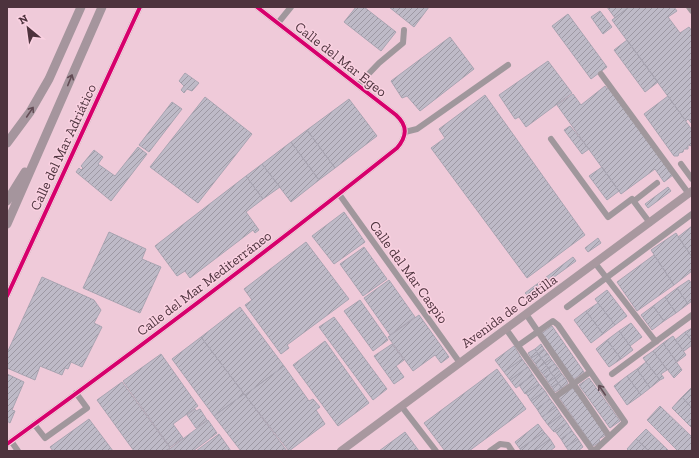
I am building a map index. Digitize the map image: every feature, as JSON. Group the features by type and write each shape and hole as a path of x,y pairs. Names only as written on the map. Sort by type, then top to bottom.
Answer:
{"highway":[{"path":"7,143 30,112 50,79 81,7"},
{"path":"7,224 102,7"},
{"path":"7,201 44,142"}],"main road":[{"name":"Avenida de Castilla","path":"341,451 691,192"}],"street":[{"name":"Calle del Mar Adriático","path":"7,296 140,7"},
{"name":"Calle del Mar Egeo","path":"257,7 402,120 405,132"},
{"path":"278,23 291,7"},
{"path":"689,7 692,12"},
{"path":"358,85 379,63 403,43 404,30"},
{"path":"405,132 417,129 508,65"},
{"path":"601,74 691,192"},
{"name":"Calle del Mar Mediterráneo","path":"9,442 339,194 397,148 404,139 405,132"},
{"path":"551,139 608,217 632,199 634,201 657,183"},
{"path":"681,164 692,179"},
{"name":"Calle del Mar Caspio","path":"339,194 460,363"},
{"path":"634,201 650,222"},
{"path":"567,307 692,214"},
{"path":"595,263 656,342"},
{"path":"526,314 609,436"},
{"path":"612,374 692,315"},
{"path":"506,329 594,451 625,422 558,325 553,321 519,345"},
{"path":"555,397 590,372"},
{"path":"34,424 45,438 86,408 76,393"},
{"path":"402,407 436,451"},
{"path":"9,442 18,451"},
{"path":"490,451 500,444 508,445 512,451"}],"building":[{"path":"356,7 364,7 396,32 381,51 344,22"},
{"path":"389,7 429,7 414,27"},
{"path":"607,7 629,7 615,18"},
{"path":"629,7 674,7 677,11 668,17 680,33 689,27 692,31 692,124 688,119 686,121 612,20"},
{"path":"600,11 612,27 603,34 591,17"},
{"path":"568,14 607,67 591,79 552,26"},
{"path":"450,37 474,69 420,111 407,96 402,98 391,81"},
{"path":"627,40 658,82 645,92 614,50"},
{"path":"548,61 572,93 526,127 519,117 515,119 499,95"},
{"path":"185,73 199,83 192,91 187,89 184,93 181,90 184,86 179,81"},
{"path":"605,86 607,89 610,87 673,175 664,182 655,169 621,194 557,105 573,94 581,105"},
{"path":"485,95 585,235 527,278 431,148 445,138 439,129"},
{"path":"668,96 692,130 692,146 688,145 688,149 684,149 678,156 674,156 644,114"},
{"path":"205,97 252,134 198,203 150,167"},
{"path":"349,99 377,136 335,168 307,130"},
{"path":"172,102 182,109 149,152 139,145"},
{"path":"570,126 589,149 582,154 564,130"},
{"path":"307,130 335,168 319,180 291,142"},
{"path":"291,142 319,180 291,202 262,164"},
{"path":"138,147 147,154 111,201 76,172 79,168 81,170 83,168 81,166 94,150 103,157 98,164 115,176"},
{"path":"262,164 280,187 263,199 246,176"},
{"path":"602,167 619,191 607,200 589,176"},
{"path":"246,176 263,199 246,212 259,230 255,233 253,230 190,278 185,271 177,276 155,246"},
{"path":"668,187 671,191 648,208 645,204"},
{"path":"344,212 365,242 334,264 312,236"},
{"path":"692,226 692,257 678,237"},
{"path":"109,232 146,249 142,259 161,267 140,313 83,288"},
{"path":"676,233 692,257 692,271 674,285 651,250"},
{"path":"598,238 601,243 588,252 585,248"},
{"path":"306,242 349,299 287,345 289,348 281,354 245,305 252,300 244,289"},
{"path":"364,247 387,279 363,296 340,264"},
{"path":"654,255 674,285 637,311 617,282"},
{"path":"573,257 576,261 528,296 525,293"},
{"path":"42,277 94,300 101,310 94,323 102,327 82,367 71,362 68,369 65,368 62,375 40,366 35,380 7,368 7,353"},
{"path":"389,280 415,317 390,335 364,298"},
{"path":"689,280 692,284 692,301 688,304 677,288"},
{"path":"677,288 688,304 676,313 665,297"},
{"path":"607,290 627,316 615,325 595,299"},
{"path":"665,297 676,313 664,321 653,306"},
{"path":"360,300 388,340 373,351 344,311"},
{"path":"598,303 615,325 603,334 586,311"},
{"path":"653,306 664,321 652,330 641,315"},
{"path":"240,307 284,366 245,395 201,337"},
{"path":"586,311 603,334 591,343 574,320"},
{"path":"419,315 449,357 441,363 435,355 413,371 388,337"},
{"path":"334,317 387,389 373,400 319,327"},
{"path":"631,323 642,337 630,346 619,331"},
{"path":"552,326 584,372 574,379 542,333"},
{"path":"692,328 692,341 685,332"},
{"path":"619,331 633,350 621,359 607,340"},
{"path":"685,332 692,341 692,345 684,351 675,340"},
{"path":"673,336 686,355 677,362 663,343"},
{"path":"201,337 244,394 214,416 172,359"},
{"path":"607,340 621,359 609,367 596,349"},
{"path":"325,341 369,403 338,426 293,365"},
{"path":"663,343 682,370 674,378 653,351"},
{"path":"392,344 404,360 396,366 404,377 394,384 374,356"},
{"path":"541,344 544,349 538,354 535,349"},
{"path":"514,346 522,359 504,372 495,360"},
{"path":"535,349 538,354 531,358 528,353"},
{"path":"544,349 548,354 541,358 538,354"},
{"path":"653,351 667,370 661,374 664,378 660,380 643,358"},
{"path":"161,354 198,406 173,424 183,438 170,447 123,381"},
{"path":"538,354 541,358 535,363 531,358"},
{"path":"548,354 551,359 545,363 541,358"},
{"path":"541,358 545,363 538,368 535,363"},
{"path":"522,359 528,367 510,380 504,372"},
{"path":"551,359 555,364 548,368 545,363"},
{"path":"646,362 660,380 650,388 637,369"},
{"path":"545,363 548,368 542,373 538,368"},
{"path":"555,364 558,368 551,373 548,368"},
{"path":"284,366 309,401 313,399 320,407 316,410 325,424 289,451 245,395"},
{"path":"528,367 533,375 516,388 510,380"},
{"path":"548,368 551,373 545,377 542,373"},
{"path":"558,368 561,373 555,378 551,373"},
{"path":"497,369 526,409 469,451 445,451 424,423"},
{"path":"637,369 650,388 641,395 627,376"},
{"path":"551,373 555,378 548,382 545,377"},
{"path":"561,373 565,378 558,383 555,378"},
{"path":"7,374 24,382 12,410 15,411 10,423 7,421"},
{"path":"533,375 539,384 525,394 519,385"},
{"path":"627,376 641,395 627,405 614,386"},
{"path":"555,378 558,383 552,387 548,382"},
{"path":"565,378 568,383 562,388 558,383"},
{"path":"589,378 620,421 610,428 579,385"},
{"path":"122,382 170,448 165,451 134,451 97,400"},
{"path":"558,383 562,388 555,392 552,387"},
{"path":"539,384 545,391 531,401 526,393"},
{"path":"692,387 692,408 682,397"},
{"path":"573,388 606,435 599,439 600,442 593,446 559,397"},
{"path":"545,391 550,399 537,409 531,401"},
{"path":"244,394 287,451 241,451 214,416"},
{"path":"682,397 692,408 692,428 672,408"},
{"path":"550,399 556,407 542,417 537,409"},
{"path":"660,406 692,437 692,448 689,451 678,451 647,420"},
{"path":"556,407 561,415 548,425 542,417"},
{"path":"195,409 196,411 200,409 207,420 196,428 187,415"},
{"path":"561,415 567,423 554,432 548,425"},
{"path":"89,419 113,451 53,451 50,447"},
{"path":"208,420 217,433 193,451 167,451"},
{"path":"567,423 572,431 561,439 555,431"},
{"path":"538,424 544,432 520,449 515,442"},
{"path":"646,429 669,451 649,451 636,439"},
{"path":"572,431 578,439 566,447 561,439"},
{"path":"405,432 419,451 379,451"},
{"path":"544,432 550,439 534,451 521,451 520,449"},
{"path":"219,434 231,451 196,451"},
{"path":"550,439 555,447 550,451 534,451"},
{"path":"578,439 583,447 578,451 569,451 566,447"},
{"path":"636,439 649,451 629,451 627,449"}],"cycle path":[{"path":"7,296 140,7"},
{"path":"7,444 155,335 252,261 397,148 403,139 405,131 403,123 396,115 257,7"}]}
